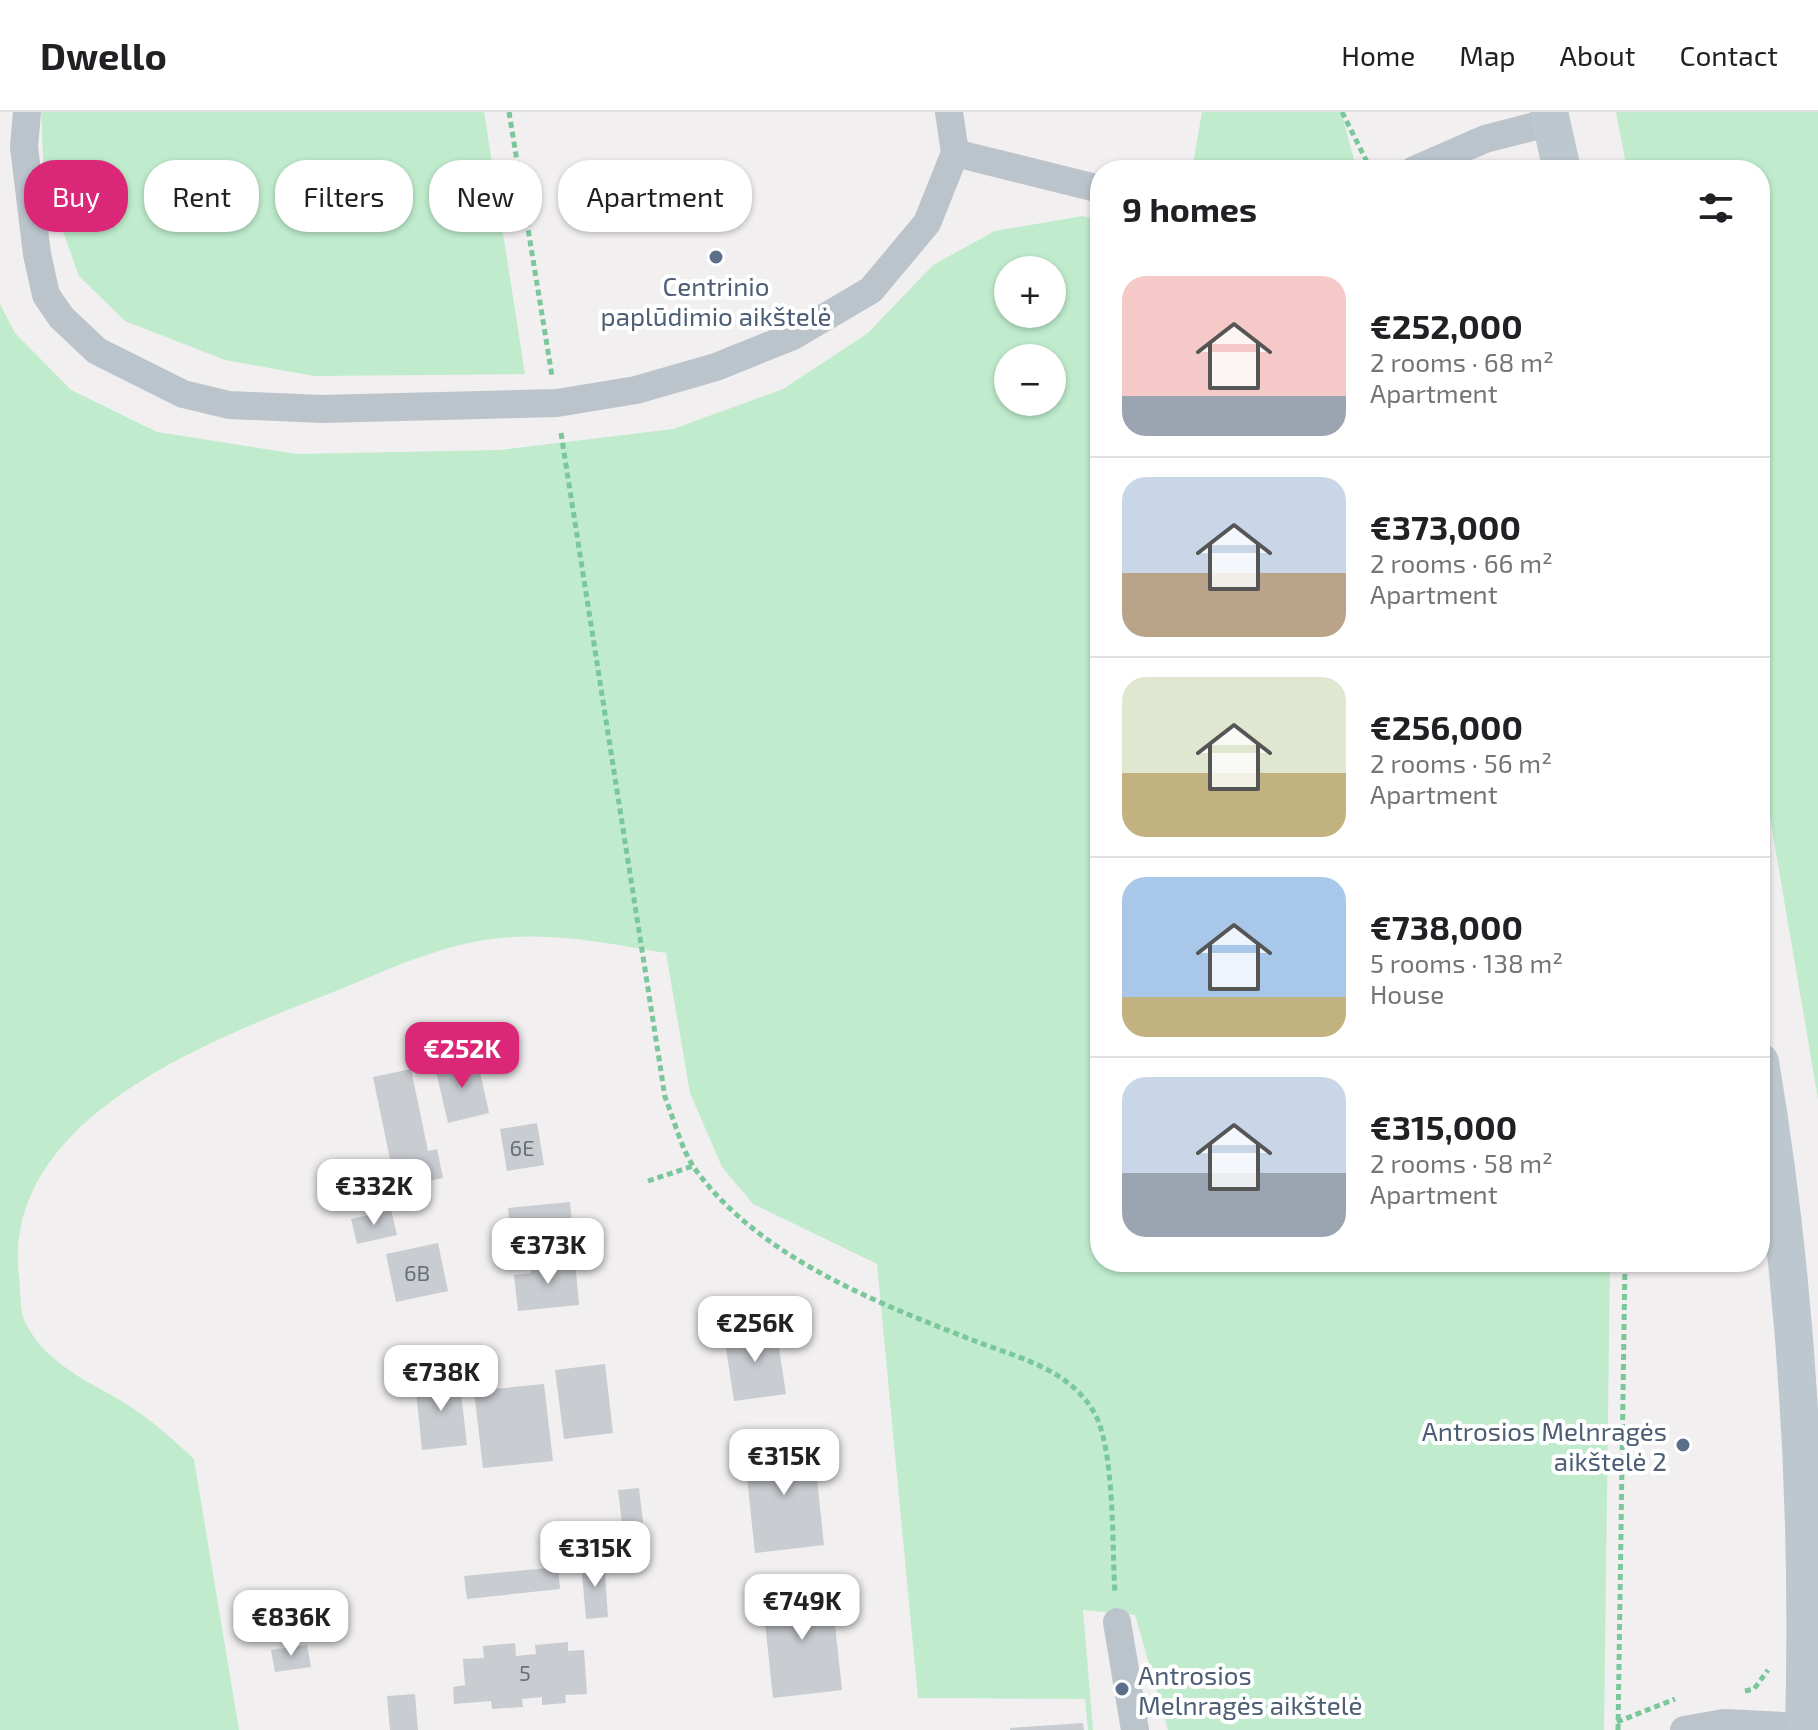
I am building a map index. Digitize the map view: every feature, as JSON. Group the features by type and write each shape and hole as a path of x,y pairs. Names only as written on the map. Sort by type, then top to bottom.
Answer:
{"main road":[{"path":"1550,117 1560,160"},
{"path":"1770,1130 1784,1225 1798,1385 1806,1567 1804,1729"}],"street":[{"path":"27,112 24,147 37,254 46,295 61,317 97,351 183,394 229,405 322,409 557,403 636,390 716,367 793,336 871,290 927,223 955,153 949,112"},
{"path":"1437,160 1485,139 1550,117"},
{"path":"955,153 1090,187"},
{"path":"1117,1622 1135,1730"},
{"path":"1684,1730 1724,1723 1804,1729"}],"path":[{"path":"509,112 665,1097 693,1166 735,1217 810,1267 943,1329 1050,1370 1078,1389 1096,1417 1105,1449 1117,1622"},
{"path":"1342,112 1366,160"},
{"path":"648,1181 693,1166"},
{"path":"1618,1730 1625,1272"}],"green space":[{"path":"41,112 484,112 492,160 429,160 429,232 503,232 525,374 314,376 225,360 125,321 79,276 63,232 128,232 128,160 43,160"},
{"path":"1202,112 1341,112 1354,160 1194,160"},
{"path":"1616,112 1818,112 1818,1099 1770,818 1770,160 1625,160"},
{"path":"1082,216 1090,218 1090,1272 1610,1272 1604,1730 1168,1730 1135,1615 1083,1610 1093,1730 1088,1730 1085,1699 918,1698 877,1264 753,1204 722,1167 690,1093 666,953 579,939 536,936 492,939 451,947 230,1034 124,1092 79,1129 44,1171 22,1220 19,1276 24,1319 37,1340 63,1366 144,1416 194,1459 239,1730 0,1730 0,304 15,333 71,390 157,432 297,454 499,450 673,429 783,389 868,333 933,265 995,231"}],"building":[{"path":"477,1058 489,1113 448,1123 435,1067"},
{"path":"411,1069 428,1151 437,1149 443,1178 396,1188 373,1077"},
{"path":"537,1123 544,1165 507,1171 500,1129"},
{"path":"570,1202 574,1247 529,1252 528,1244 512,1246 508,1208"},
{"path":"391,1210 397,1235 357,1244 351,1219"},
{"path":"438,1243 448,1291 396,1302 386,1254"},
{"path":"575,1260 579,1305 518,1311 514,1275 531,1273 531,1264"},
{"path":"776,1328 786,1394 734,1401 724,1335"},
{"path":"605,1364 613,1433 564,1439 555,1370"},
{"path":"459,1376 467,1445 422,1450 415,1381"},
{"path":"544,1384 553,1461 483,1468 474,1391"},
{"path":"813,1442 824,1545 755,1553 744,1449"},
{"path":"639,1488 644,1530 623,1532 618,1490"},
{"path":"604,1560 608,1617 586,1619 581,1562"},
{"path":"558,1567 560,1589 467,1599 464,1576"},
{"path":"831,1587 842,1690 773,1698 762,1595"},
{"path":"568,1642 568,1651 584,1650 587,1694 565,1695 566,1703 542,1705 542,1697 522,1699 523,1707 492,1709 491,1701 454,1704 453,1687 465,1685 463,1659 484,1658 483,1646 515,1643 516,1656 536,1654 535,1645"},
{"path":"307,1645 311,1667 275,1672 271,1650"},
{"path":"415,1694 418,1730 390,1730 387,1696"},
{"path":"1083,1723 1084,1730 1010,1730 1010,1728"}],"place":[{"name":"Centrinio paplūdimio aikštelė","path":"716,257"},
{"name":"Antrosios Melnragės aikštelė 2","path":"1683,1445"},
{"name":"Antrosios Melnragės aikštelė","path":"1122,1689"}]}
